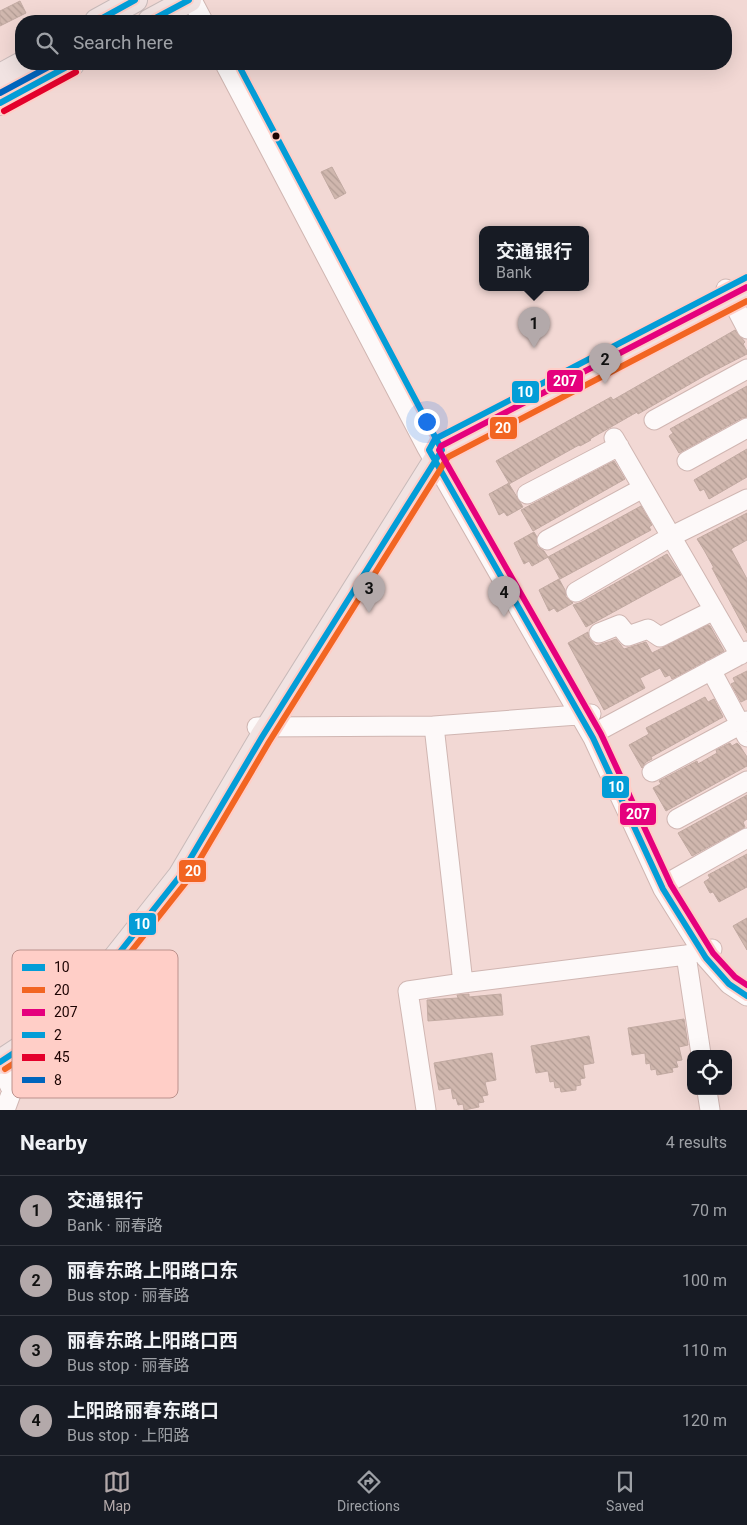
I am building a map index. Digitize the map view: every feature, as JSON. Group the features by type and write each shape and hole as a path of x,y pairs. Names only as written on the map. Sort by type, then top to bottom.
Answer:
{"main road":[{"path":"108,15 135,0"},
{"path":"162,15 191,0"},
{"path":"0,76 15,68"},
{"path":"0,103 61,70"},
{"path":"107,950 173,865 262,727 435,450 735,293 747,277"},
{"path":"121,950 180,876 262,727"},
{"path":"0,1047 12,1040"},
{"path":"0,1063 12,1055"}],"street":[{"path":"191,0 200,15"},
{"path":"205,0 213,15"},
{"path":"228,70 435,450 592,719 671,881 701,952 701,1050"},
{"path":"241,70 435,450"},
{"path":"735,293 747,329"},
{"path":"654,420 747,369"},
{"path":"687,461 747,428"},
{"path":"262,727 434,726 592,719 710,670 744,653 714,610 617,442 527,494"},
{"path":"547,540 644,488"},
{"path":"576,592 672,536 747,499"},
{"path":"599,633 619,625 628,636 648,629 660,637 714,610"},
{"path":"652,772 745,728 710,670"},
{"path":"592,719 593,738 663,890 701,952 729,984 747,996"},
{"path":"434,726 463,983"},
{"path":"677,819 747,781"},
{"path":"671,881 747,838"},
{"path":"426,1110 408,991 701,952 747,982"},
{"path":"0,1063 12,1091 5,1110"},
{"path":"708,1095 710,1110"}],"building":[{"path":"20,1 26,13 15,15 15,18 0,26 0,11"},
{"path":"332,167 346,193 335,199 321,172"},
{"path":"735,330 745,342 743,344 747,354 638,414 637,412 591,440 509,484 523,507 507,516 504,512 499,515 489,494 509,483 496,461 611,397 613,400"},
{"path":"747,386 747,417 679,453 669,436 673,433 670,429"},
{"path":"747,449 747,477 709,499 704,489 700,491 694,480"},
{"path":"614,461 625,479 533,531 521,510"},
{"path":"641,506 652,525 649,527 651,530 560,579 548,557"},
{"path":"747,513 747,540 731,549 747,579 747,633 697,539"},
{"path":"534,532 537,537 537,546 548,557 532,566 529,561 524,564 514,543"},
{"path":"667,554 681,575 586,627 573,605 582,602"},
{"path":"559,579 565,590 566,597 573,603 557,612 554,608 549,611 539,590"},
{"path":"708,625 724,651 672,679 670,675 665,677 660,668 640,678 645,688 604,710 568,643 588,632 589,638 596,646 616,639 624,649 646,642 652,653"},
{"path":"747,671 747,699 741,702 731,684 735,682 733,678"},
{"path":"705,697 708,702 714,699 723,717 651,757 652,759 646,762 642,768 629,745 649,734 646,728"},
{"path":"730,743 732,746 737,743 740,746 747,757 747,766 666,811 653,788 661,784 659,781 697,761 698,764 717,753 716,750"},
{"path":"747,795 747,819 743,822 745,827 692,856 678,833"},
{"path":"747,854 747,887 719,902 713,892 710,893 704,882 710,878 708,875"},
{"path":"747,918 747,950 733,926"},
{"path":"469,994 469,997 501,994 503,1015 428,1021 427,1000 458,998 457,995"},
{"path":"684,1019 688,1045 679,1047 682,1060 676,1061 678,1067 672,1068 673,1072 657,1075 656,1069 651,1070 650,1063 646,1064 645,1053 632,1055 628,1028"},
{"path":"589,1036 594,1063 583,1065 585,1078 580,1079 581,1085 576,1086 576,1090 561,1092 560,1087 555,1088 554,1081 550,1082 548,1071 536,1073 531,1046"},
{"path":"492,1053 496,1080 485,1082 488,1095 482,1096 484,1102 478,1103 479,1107 464,1110 463,1104 458,1105 456,1098 453,1099 451,1088 439,1090 434,1063"}],"transit line":[{"name":"2","path":"108,15 135,0"},
{"name":"2","path":"161,15 189,0"},
{"name":"8","path":"0,93 43,70"},
{"name":"2","path":"0,103 61,70"},
{"name":"10","path":"121,950 180,876 262,737 442,450 241,70"},
{"name":"45","path":"4,111 76,72"},
{"name":"10","path":"747,277 435,439 429,450 593,738 663,889 706,958 729,984 747,996"},
{"name":"207","path":"747,287 441,446 439,450 601,734 671,885 713,953 735,977 747,985"},
{"name":"20","path":"132,950 187,881 269,742 448,457 747,301"},
{"name":"10","path":"0,1062 12,1054"},
{"name":"20","path":"5,1069 12,1065"}],"place":[{"name":"交通银行","path":"534,348"},
{"name":"丽春东路上阳路口东","path":"605,384"},
{"name":"丽春东路上阳路口西","path":"369,613"},
{"name":"上阳路丽春东路口","path":"504,617"}]}
